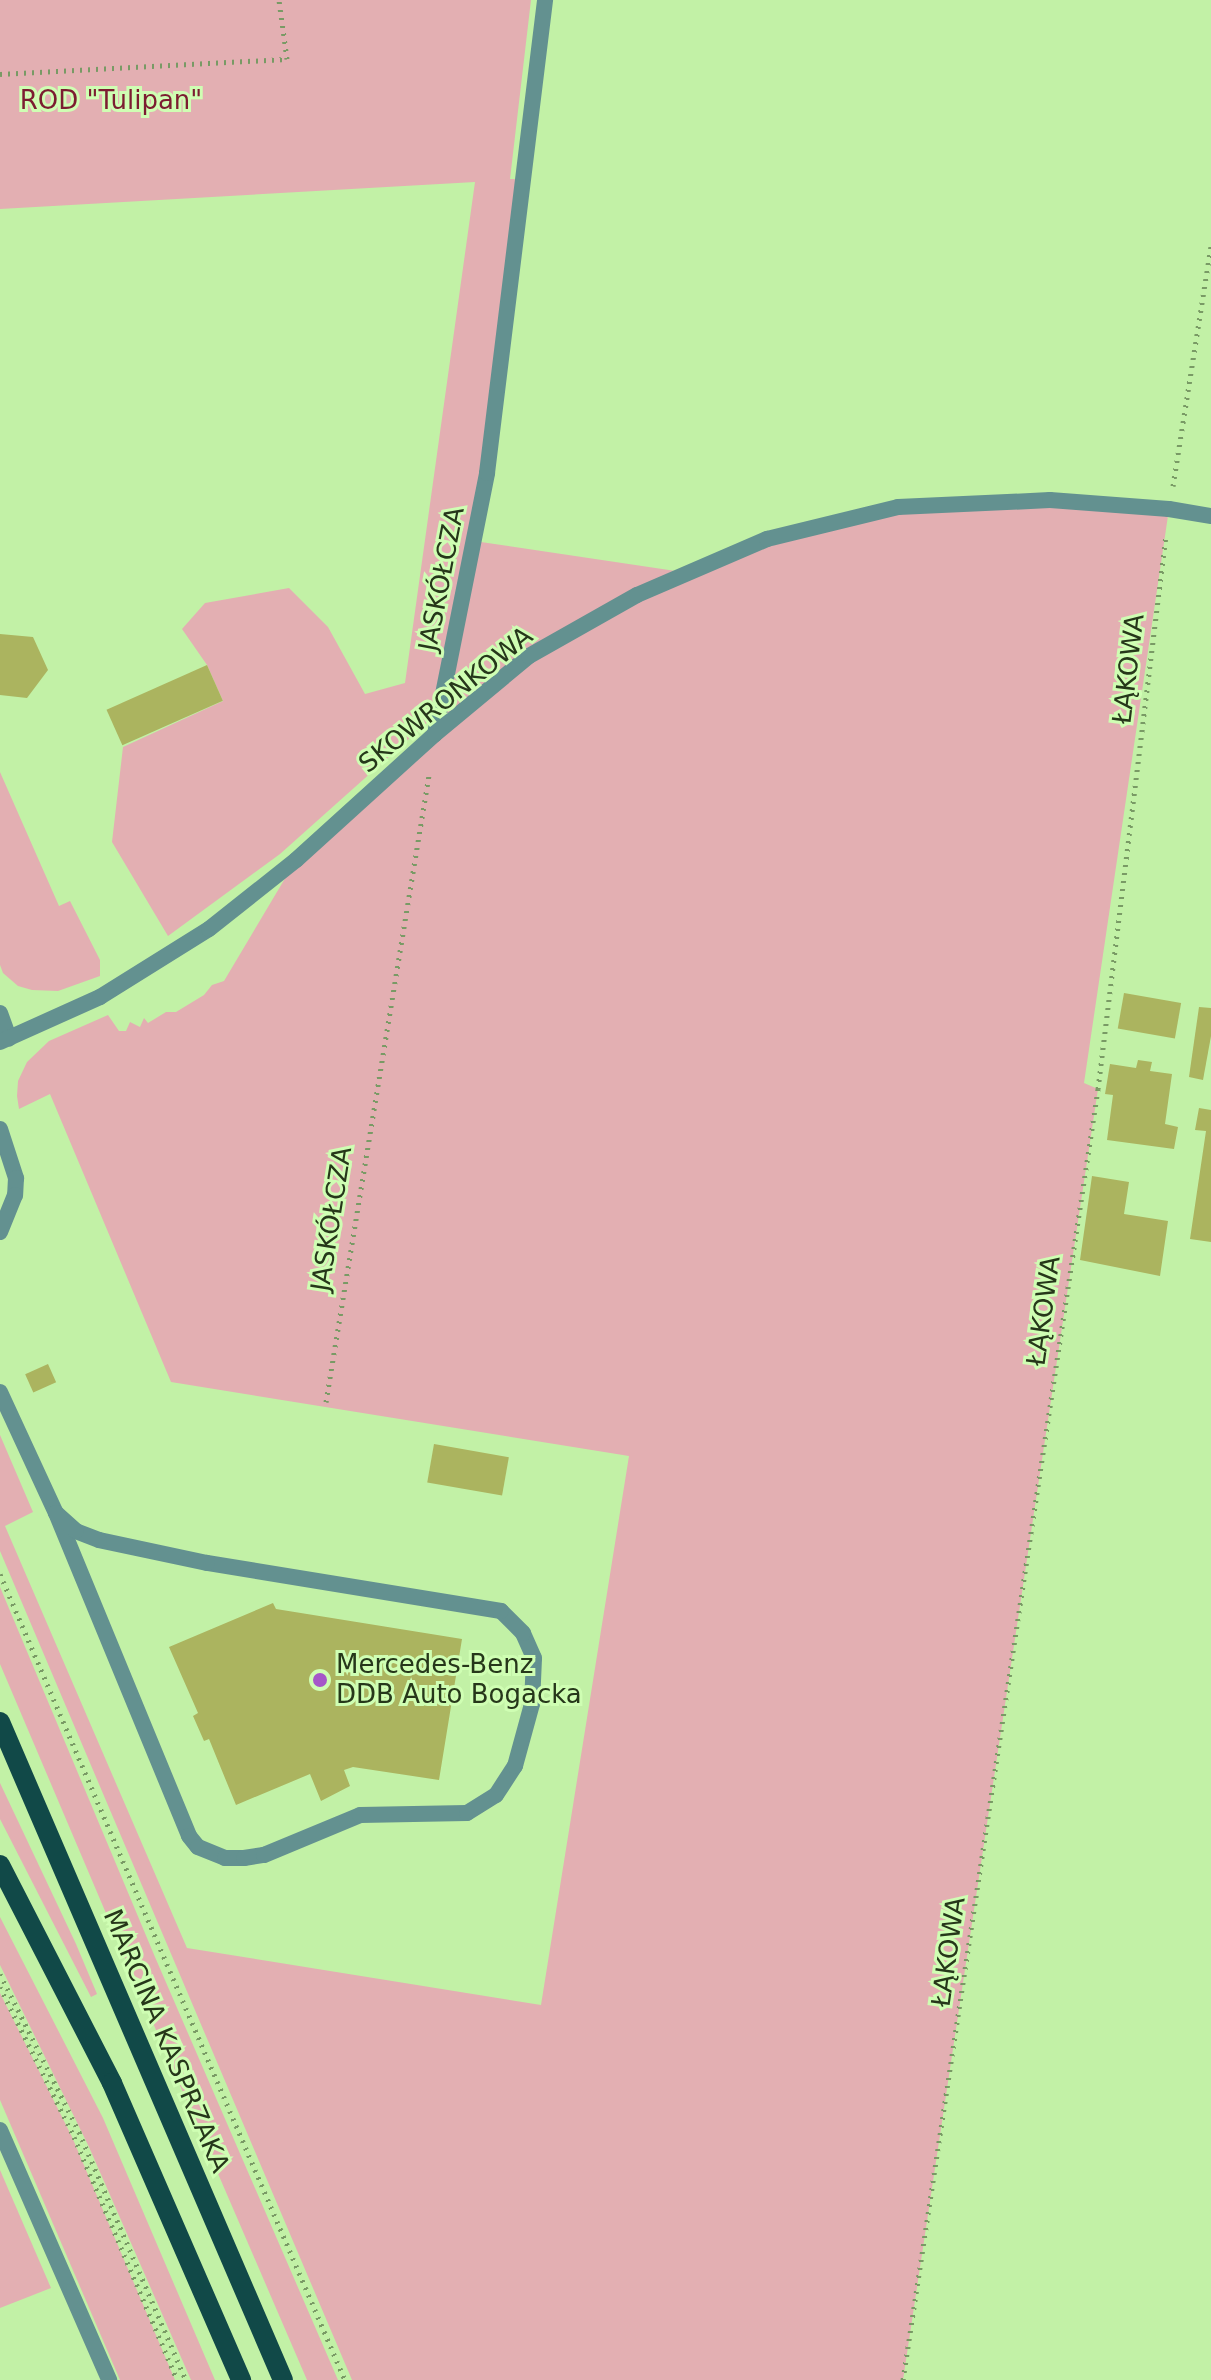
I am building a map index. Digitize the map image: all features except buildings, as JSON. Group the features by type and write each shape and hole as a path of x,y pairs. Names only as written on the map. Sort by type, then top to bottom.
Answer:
{"main road":[{"name":"MARCINA KASPRZAKA","path":"0,1722 283,2380"},
{"path":"0,1865 112,2083 241,2380"}],"street":[{"name":"JASKÓŁCZA","path":"435,734 487,473 545,0"},
{"name":"SKOWRONKOWA","path":"4,1040 100,997 209,929 296,860 435,734 529,656 637,595 767,539 898,507 1050,500 1169,509 1211,516"},
{"path":"0,1013 4,1040"},
{"path":"0,1129 16,1178 15,1195 0,1232"},
{"path":"0,1392 56,1513 189,1836 206,1852 225,1858 264,1855 360,1815 467,1813 496,1795 515,1766 532,1704 534,1658 523,1633 501,1611 207,1563 114,1543 76,1531 56,1513"},
{"path":"0,2130 109,2380"}],"path":[{"path":"0,74 287,59 279,0"},
{"name":"ŁĄKOWA","path":"903,2380 1098,1089 1169,509 1211,246"},
{"name":"JASKÓŁCZA","path":"326,1402 435,734"},
{"path":"0,1574 345,2380"},
{"path":"0,1974 79,2132 186,2380"},
{"path":"0,1987 74,2137 177,2380"}],"green space":[{"name":"ROD \"Tulipan\"","path":"0,0 531,0 510,179 521,179 474,541 689,573 767,539 898,507 1050,500 1169,509 1084,1083 1098,1089 903,2380 352,2380 0,1551 0,1435 33,1512 5,1526 187,1948 541,2005 629,1456 171,1382 50,1094 19,1109 17,1096 18,1081 27,1062 49,1041 108,1015 119,1031 126,1031 130,1022 140,1027 144,1018 148,1023 166,1012 176,1012 204,995 212,985 224,981 296,860 435,734 439,712 280,854 168,936 112,842 123,747 223,701 207,665 182,629 205,603 289,588 328,627 365,694 405,683 475,182 0,209"},
{"path":"0,772 59,906 70,901 100,960 100,976 58,991 18,986 3,973 0,965"},
{"path":"0,1587 155,1957 338,2380 307,2380 128,1965 0,1664"},
{"path":"0,1783 76,1944 97,1994 91,1997 0,1819"},
{"path":"0,1917 103,2118 215,2380 191,2380 89,2147 0,1965"},
{"path":"0,1993 72,2137 175,2380 120,2380 0,2100"},
{"path":"0,2170 51,2288 0,2308"}],"place":[{"name":"Mercedes-Benz DDB Auto Bogacka","path":"320,1680"}]}
